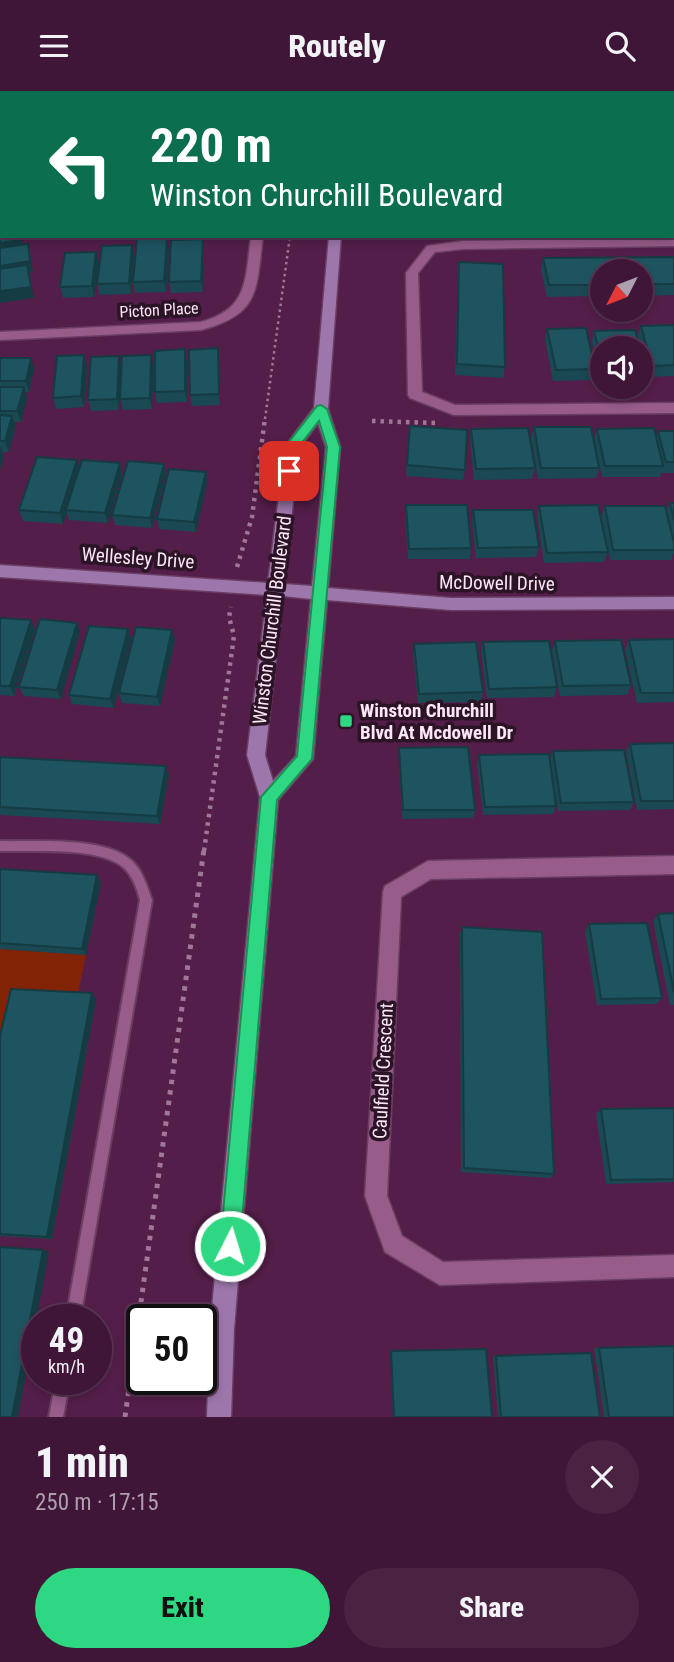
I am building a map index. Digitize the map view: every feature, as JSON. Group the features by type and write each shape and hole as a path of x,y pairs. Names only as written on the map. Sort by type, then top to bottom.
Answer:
{"main road":[{"path":"269,797 304,759 333,447 321,409 335,238"},
{"name":"Winston Churchill Boulevard","path":"219,1417 222,1329 269,797 257,755 292,447 321,409"},
{"name":"Wellesley Drive","path":"0,571 319,594"},
{"name":"McDowell Drive","path":"319,594 495,605 674,603"}],"street":[{"name":"Picton Place","path":"0,336 201,326 220,322 235,314 247,302 257,238"},
{"path":"674,242 463,245 430,249 412,273 415,394 454,410 674,408"},
{"name":"Caulfield Crescent","path":"674,865 428,870 393,893 376,1196 393,1244 440,1274 674,1266"}],"lane":[{"path":"0,846 97,850 125,862 141,884 146,900 76,1304"},
{"path":"56,1417 59,1395"}],"path":[{"path":"239,559 252,517 290,238"},
{"path":"372,421 433,425 454,410"},
{"path":"125,1417 234,636 229,617"}],"shaded area":[{"path":"0,949 86,955 77,998 0,1066"}],"building":[{"path":"0,238 20,238 20,240 0,243"},
{"path":"167,238 164,281 133,282 137,239"},
{"path":"203,239 201,281 169,282 171,240"},
{"path":"28,244 30,261 0,266 0,248"},
{"path":"132,245 129,283 97,284 102,246"},
{"path":"96,252 92,286 60,287 65,253"},
{"path":"674,257 674,284 653,284 653,259 590,259 590,285 549,285 543,258"},
{"path":"459,262 503,264 505,367 457,364"},
{"path":"27,265 31,287 0,291 0,269"},
{"path":"674,325 674,365 653,366 653,336 644,336 641,326"},
{"path":"586,328 590,346 590,369 556,370 547,329"},
{"path":"635,330 637,336 595,336 594,331"},
{"path":"218,348 219,394 190,395 189,350"},
{"path":"185,349 185,391 155,392 155,351"},
{"path":"84,355 81,396 53,398 57,356"},
{"path":"151,355 150,398 120,399 122,356"},
{"path":"119,356 117,399 88,400 91,357"},
{"path":"0,358 31,358 26,381 0,381"},
{"path":"0,387 24,387 17,411 0,411"},
{"path":"0,415 12,416 5,441 0,441"},
{"path":"410,426 467,430 465,470 407,465"},
{"path":"534,427 591,427 599,468 541,468"},
{"path":"528,428 535,468 476,469 471,429"},
{"path":"654,428 663,466 605,466 597,429"},
{"path":"658,431 674,431 674,462 666,462"},
{"path":"37,457 77,460 60,513 19,510"},
{"path":"82,460 120,463 105,513 66,510"},
{"path":"128,461 164,464 150,518 112,515"},
{"path":"169,469 206,472 194,522 157,519"},
{"path":"670,503 674,503 674,520"},
{"path":"406,505 467,505 471,548 409,549"},
{"path":"598,505 608,552 547,553 539,506"},
{"path":"605,506 665,506 674,550 613,550"},
{"path":"473,510 533,510 539,547 478,548"},
{"path":"0,618 31,620 10,686 0,686"},
{"path":"40,619 77,623 57,690 19,687"},
{"path":"89,626 128,629 110,699 69,695"},
{"path":"136,627 172,630 157,697 119,693"},
{"path":"674,639 674,693 641,693 629,640"},
{"path":"621,640 631,685 563,686 555,641"},
{"path":"549,641 557,687 489,689 483,642"},
{"path":"476,642 483,692 419,694 414,644"},
{"path":"674,743 674,801 641,801 630,744"},
{"path":"468,747 475,810 403,810 399,748"},
{"path":"624,750 634,802 561,803 553,751"},
{"path":"549,754 556,806 485,807 479,755"},
{"path":"0,757 166,766 157,816 0,807"},
{"path":"0,869 97,875 82,949 0,943"},
{"path":"674,913 674,992 658,914"},
{"path":"647,923 662,998 601,999 589,924"},
{"path":"462,927 542,932 554,1174 464,1168"},
{"path":"11,989 92,993 47,1237 0,1234 0,1036"},
{"path":"674,1108 674,1179 611,1180 601,1109"},
{"path":"0,1247 43,1250 33,1304 21,1304 21,1369 12,1417 0,1417"},
{"path":"674,1346 674,1417 609,1417 599,1348"},
{"path":"486,1349 492,1417 394,1417 391,1351"},
{"path":"591,1353 600,1417 501,1417 496,1356"}],"place":[{"name":"Winston Churchill Blvd At Mcdowell Dr","path":"346,721"}],"route":[{"path":"230,1246 269,797 304,759 333,447 321,409 292,447 289,471"}]}
